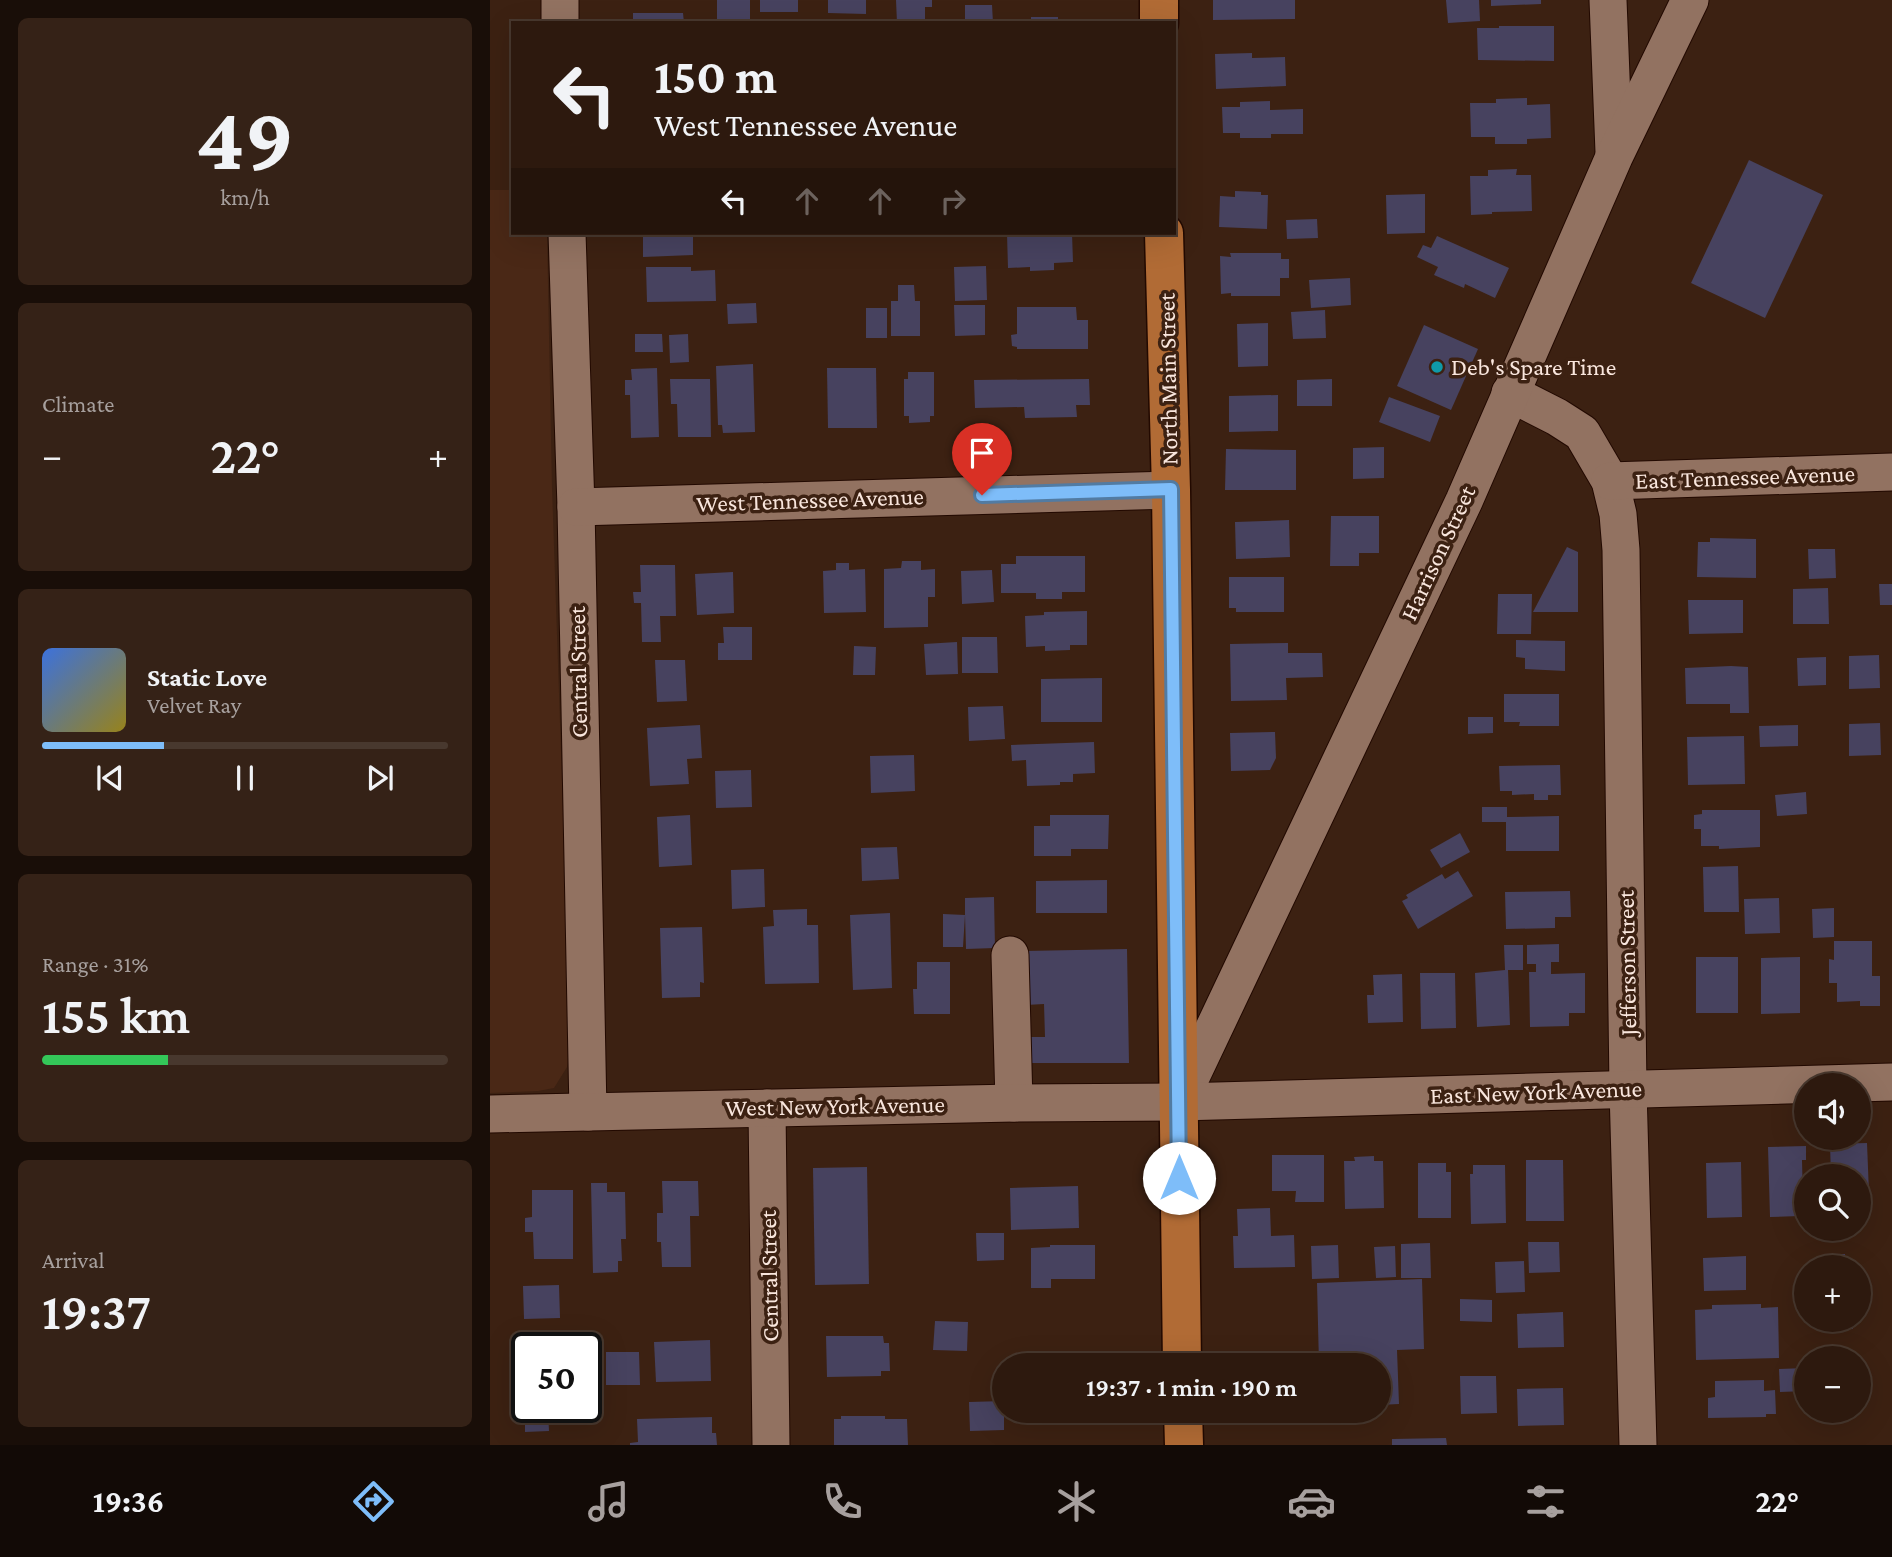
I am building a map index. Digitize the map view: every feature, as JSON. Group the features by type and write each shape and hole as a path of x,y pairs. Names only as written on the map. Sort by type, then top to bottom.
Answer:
{"main road":[{"path":"1159,0 1159,21"},
{"name":"North Main Street","path":"1164,235 1171,489 1182,1353"},
{"path":"1183,1423 1184,1445"}],"street":[{"path":"560,0 560,21"},
{"path":"1608,0 1614,157"},
{"name":"Harrison Street","path":"1179,1102 1464,500 1614,157 1690,0"},
{"name":"Central Street","path":"567,235 576,507 588,1112"},
{"name":"East Tennessee Avenue","path":"1510,393 1582,433 1611,481 1892,472"},
{"name":"Jefferson Street","path":"1611,481 1622,550 1628,1090 1637,1445"},
{"name":"West Tennessee Avenue","path":"576,507 1171,489"},
{"path":"1010,955 1014,1103"},
{"name":"East New York Avenue","path":"1179,1102 1892,1082"},
{"name":"West New York Avenue","path":"490,1114 1179,1102"},
{"name":"Central Street","path":"767,1108 771,1445"}],"shaded area":[{"path":"490,190 511,190 511,235 547,235 552,488 571,1046 567,1067 554,1088 490,1093"}],"building":[{"path":"717,0 750,0 750,21 717,21"},
{"path":"760,0 798,0 798,12 760,12"},
{"path":"828,0 866,0 866,14 828,13"},
{"path":"896,0 932,0 932,7 925,7 925,21 897,21"},
{"path":"1213,0 1295,0 1295,19 1213,20"},
{"path":"1446,0 1479,0 1480,21 1448,23"},
{"path":"1491,0 1541,0 1541,4 1491,6"},
{"path":"965,5 992,5 993,21 965,21"},
{"path":"633,13 683,13 684,21 633,21"},
{"path":"1031,17 1058,17 1058,21 1031,21"},
{"path":"1554,26 1554,61 1478,60 1477,28"},
{"path":"1252,53 1252,58 1285,57 1286,86 1216,89 1215,54"},
{"path":"1527,98 1527,105 1550,104 1551,138 1527,139 1527,144 1495,144 1495,137 1471,137 1470,103 1496,103 1496,99"},
{"path":"1270,101 1270,110 1303,109 1303,134 1240,138 1240,133 1223,133 1222,107 1240,107 1240,102"},
{"path":"1749,160 1823,195 1765,318 1691,283"},
{"path":"1517,169 1516,175 1531,175 1532,211 1471,215 1470,176 1488,176 1488,170"},
{"path":"1235,191 1261,192 1261,195 1268,195 1267,229 1219,227 1220,196 1235,197"},
{"path":"1425,194 1425,233 1387,234 1386,195"},
{"path":"1317,219 1318,238 1287,239 1286,220"},
{"path":"643,235 693,235 693,255 643,257"},
{"path":"1007,235 1072,235 1073,262 1054,263 1054,270 1008,268"},
{"path":"1437,236 1509,268 1495,298 1465,284 1464,288 1434,275 1438,267 1417,257 1423,245 1431,248"},
{"path":"1230,253 1281,253 1281,259 1289,259 1289,278 1280,278 1280,296 1221,294 1220,256 1231,257"},
{"path":"986,266 987,300 955,301 954,267"},
{"path":"646,267 715,270 716,301 647,302"},
{"path":"1350,278 1351,305 1311,308 1309,280"},
{"path":"898,285 914,285 915,301 920,301 920,336 891,336 891,301 898,301"},
{"path":"756,303 757,323 728,324 727,304"},
{"path":"954,305 985,305 985,335 955,336"},
{"path":"1017,307 1076,307 1077,320 1088,320 1088,349 1017,349 1012,346 1011,335 1017,334"},
{"path":"866,308 887,308 887,338 866,338"},
{"path":"1325,310 1326,338 1293,339 1291,312"},
{"path":"1268,323 1268,366 1238,367 1237,324"},
{"name":"Deb's Spare Time","path":"1424,325 1478,349 1451,410 1397,386"},
{"path":"635,334 662,334 663,352 635,352"},
{"path":"688,334 689,362 670,363 669,335"},
{"path":"753,364 755,432 723,433 722,425 718,425 716,366"},
{"path":"657,368 659,437 631,438 630,395 625,395 625,380 632,380 631,369"},
{"path":"827,368 876,368 877,428 828,428"},
{"path":"908,372 934,372 934,416 930,416 930,422 909,423 909,416 904,416 904,379 908,379"},
{"path":"670,379 710,379 711,437 678,437 677,404 671,404"},
{"path":"1089,379 1090,405 1076,405 1077,417 1025,418 1024,407 975,408 974,380"},
{"path":"1332,379 1332,406 1297,406 1297,380"},
{"path":"1278,395 1278,431 1229,432 1229,396"},
{"path":"1389,397 1440,416 1430,442 1379,422"},
{"path":"1384,447 1384,478 1353,479 1353,448"},
{"path":"1226,449 1296,450 1296,490 1225,490"},
{"path":"1331,516 1379,516 1379,553 1359,553 1359,566 1330,566"},
{"path":"1289,520 1290,557 1236,559 1235,522"},
{"path":"1710,538 1756,539 1756,578 1697,577 1698,542 1710,542"},
{"path":"1567,547 1578,552 1578,612 1533,612"},
{"path":"1808,549 1835,549 1836,578 1809,579"},
{"path":"1016,556 1085,556 1085,592 1062,592 1062,599 1036,599 1036,593 1001,593 1001,564 1016,564"},
{"path":"902,561 921,561 921,570 935,569 935,597 928,597 928,627 884,628 884,569 901,568"},
{"path":"836,563 849,563 849,570 865,569 866,612 824,613 823,571 836,570"},
{"path":"640,565 675,565 676,616 660,616 661,642 642,642 641,603 634,603 633,592 641,592"},
{"path":"992,570 994,602 962,604 961,571"},
{"path":"733,572 734,613 697,615 695,574"},
{"path":"1229,577 1284,577 1284,612 1236,612 1236,608 1229,608"},
{"path":"1879,584 1892,584 1892,605 1880,605"},
{"path":"1828,588 1829,624 1793,624 1793,589"},
{"path":"1498,594 1532,594 1531,634 1497,634"},
{"path":"1688,600 1743,600 1743,633 1689,634"},
{"path":"1087,611 1087,645 1070,645 1070,650 1045,651 1045,646 1026,647 1025,616 1044,615 1044,612"},
{"path":"723,627 752,627 752,660 718,660 718,643 724,643"},
{"path":"962,637 997,637 998,673 962,673"},
{"path":"1516,640 1565,641 1565,671 1525,669 1525,658 1516,657"},
{"path":"957,642 958,674 926,675 924,644"},
{"path":"1288,643 1288,653 1322,653 1323,677 1286,678 1287,700 1231,701 1230,644"},
{"path":"854,646 876,647 875,675 853,675"},
{"path":"1879,655 1880,688 1849,689 1849,656"},
{"path":"1826,657 1826,685 1798,686 1797,658"},
{"path":"655,660 685,660 687,701 657,702"},
{"path":"1748,667 1749,713 1730,713 1730,704 1686,704 1685,668"},
{"path":"1102,678 1102,722 1041,722 1041,679"},
{"path":"1504,694 1559,694 1559,726 1519,726 1520,722 1504,722"},
{"path":"1003,706 1005,739 969,741 968,707"},
{"path":"1468,717 1493,717 1493,733 1468,734"},
{"path":"1880,723 1881,755 1849,756 1849,724"},
{"path":"700,725 702,758 687,759 689,784 650,786 647,728"},
{"path":"1798,725 1798,746 1760,747 1759,726"},
{"path":"1275,732 1276,758 1270,770 1231,771 1230,733"},
{"path":"1744,736 1745,784 1688,785 1687,737"},
{"path":"1094,742 1095,773 1073,774 1073,782 1027,786 1026,760 1012,761 1011,745"},
{"path":"914,755 915,791 871,793 870,756"},
{"path":"1560,765 1561,795 1548,795 1548,800 1534,800 1534,794 1512,795 1512,791 1500,791 1499,766"},
{"path":"751,770 752,807 716,808 715,771"},
{"path":"1806,792 1807,814 1777,816 1775,795"},
{"path":"1482,807 1507,807 1507,817 1559,816 1559,851 1506,851 1506,822 1482,822"},
{"path":"1702,810 1760,810 1760,847 1719,849 1719,846 1701,846 1701,829 1694,829 1694,815 1702,814"},
{"path":"690,815 692,865 659,867 657,817"},
{"path":"1050,815 1109,815 1108,849 1071,849 1071,856 1034,856 1034,826 1050,826"},
{"path":"1460,833 1470,852 1441,868 1430,850"},
{"path":"897,847 899,879 862,881 861,848"},
{"path":"1738,866 1739,912 1704,912 1703,867"},
{"path":"764,869 765,907 732,909 731,870"},
{"path":"1458,871 1473,896 1418,929 1402,901 1408,898 1406,895 1442,874 1445,879"},
{"path":"1107,880 1107,913 1036,913 1036,881"},
{"path":"1570,891 1571,917 1555,917 1555,928 1506,929 1505,892"},
{"path":"994,897 995,948 966,949 965,898"},
{"path":"1779,898 1780,933 1745,934 1744,899"},
{"path":"1834,908 1834,937 1813,938 1812,909"},
{"path":"807,909 807,925 818,925 819,983 765,984 763,927 774,926 773,910"},
{"path":"890,913 892,988 853,990 850,915"},
{"path":"943,914 965,915 963,947 943,947"},
{"path":"702,927 704,983 700,982 700,997 662,998 660,928"},
{"path":"1834,941 1872,941 1872,976 1880,976 1880,1006 1860,1006 1860,1001 1837,1002 1837,983 1829,983 1829,959 1834,960"},
{"path":"1559,944 1559,962 1551,962 1551,974 1585,973 1585,1013 1569,1013 1569,1026 1530,1027 1529,972 1536,972 1536,964 1527,964 1527,945"},
{"path":"1504,945 1523,945 1523,970 1508,970 1510,1025 1477,1027 1475,973 1505,970"},
{"path":"1127,949 1129,1063 1023,1063 1023,1037 1045,1037 1044,1004 1026,1005 1025,951"},
{"path":"1696,957 1738,957 1738,1013 1696,1013"},
{"path":"1800,957 1800,1013 1761,1014 1761,958"},
{"path":"917,962 950,962 950,1014 914,1014 913,989 917,989"},
{"path":"1420,973 1455,973 1456,1028 1421,1029"},
{"path":"1402,974 1403,1022 1368,1023 1367,995 1374,995 1373,975"},
{"path":"1794,1146 1794,1150 1806,1150 1806,1160 1802,1160 1802,1164 1794,1164 1794,1216 1770,1217 1768,1147"},
{"path":"1830,1150 1867,1150 1868,1164 1831,1164"},
{"path":"1272,1155 1324,1155 1324,1202 1295,1202 1296,1191 1272,1191"},
{"path":"1374,1156 1374,1161 1383,1161 1384,1208 1345,1209 1344,1161 1355,1161 1354,1157"},
{"path":"1526,1160 1563,1160 1564,1221 1526,1221"},
{"path":"1741,1162 1742,1217 1707,1218 1706,1163"},
{"path":"1418,1163 1446,1163 1446,1172 1451,1172 1451,1218 1418,1218"},
{"path":"1473,1165 1505,1165 1506,1223 1471,1224 1470,1174 1473,1174"},
{"path":"867,1167 869,1284 815,1285 813,1168"},
{"path":"662,1181 698,1181 699,1216 690,1216 691,1267 662,1267 661,1242 657,1242 657,1213 663,1213"},
{"path":"591,1183 607,1183 607,1192 625,1192 626,1239 621,1239 622,1261 618,1261 618,1272 593,1273"},
{"path":"1078,1186 1079,1228 1011,1230 1010,1188"},
{"path":"532,1190 573,1190 573,1259 534,1259 533,1232 525,1232 525,1218 532,1217"},
{"path":"1270,1208 1271,1236 1294,1235 1295,1267 1234,1268 1233,1236 1238,1236 1237,1209"},
{"path":"976,1233 1004,1233 1004,1260 977,1261"},
{"path":"1528,1242 1559,1242 1560,1272 1529,1273"},
{"path":"1430,1243 1431,1278 1401,1278 1401,1244"},
{"path":"1050,1245 1095,1245 1095,1279 1051,1279 1051,1288 1031,1288 1031,1248"},
{"path":"1338,1245 1339,1278 1312,1279 1311,1246"},
{"path":"1395,1246 1396,1277 1376,1278 1374,1247"},
{"path":"1746,1256 1746,1290 1704,1291 1703,1258"},
{"path":"1524,1261 1525,1292 1496,1293 1495,1262"},
{"path":"1422,1279 1424,1349 1397,1350 1399,1404 1391,1404 1391,1353 1319,1353 1317,1283"},
{"path":"559,1285 560,1318 524,1319 523,1286"},
{"path":"1460,1299 1492,1300 1492,1322 1460,1321"},
{"path":"1761,1304 1761,1308 1778,1307 1779,1358 1696,1360 1695,1310 1712,1309 1712,1305"},
{"path":"1563,1312 1564,1347 1518,1348 1517,1314"},
{"path":"935,1321 968,1322 967,1351 933,1350"},
{"path":"826,1336 883,1336 884,1343 889,1343 890,1371 881,1371 881,1376 827,1377"},
{"path":"710,1340 711,1381 656,1382 654,1342"},
{"path":"606,1352 639,1352 640,1385 606,1385"},
{"path":"1794,1368 1794,1391 1780,1392 1779,1369"},
{"path":"1460,1376 1496,1376 1497,1413 1461,1414"},
{"path":"1764,1380 1764,1391 1775,1390 1776,1414 1766,1414 1766,1417 1708,1418 1708,1398 1715,1397 1715,1381"},
{"path":"1563,1388 1564,1425 1518,1426 1517,1389"},
{"path":"992,1401 992,1423 1004,1423 1004,1430 970,1431 969,1402"},
{"path":"841,1416 907,1419 908,1445 834,1445 834,1419 841,1419"},
{"path":"712,1417 712,1433 716,1433 717,1445 630,1445 638,1442 637,1419"},
{"path":"525,1423 549,1423 549,1431 525,1432"},
{"path":"1446,1438 1447,1445 1392,1445 1392,1439"}],"place":[{"name":"Deb's Spare Time","path":"1437,367"}],"route":[{"path":"982,495 1171,489 1179,1178"}]}
